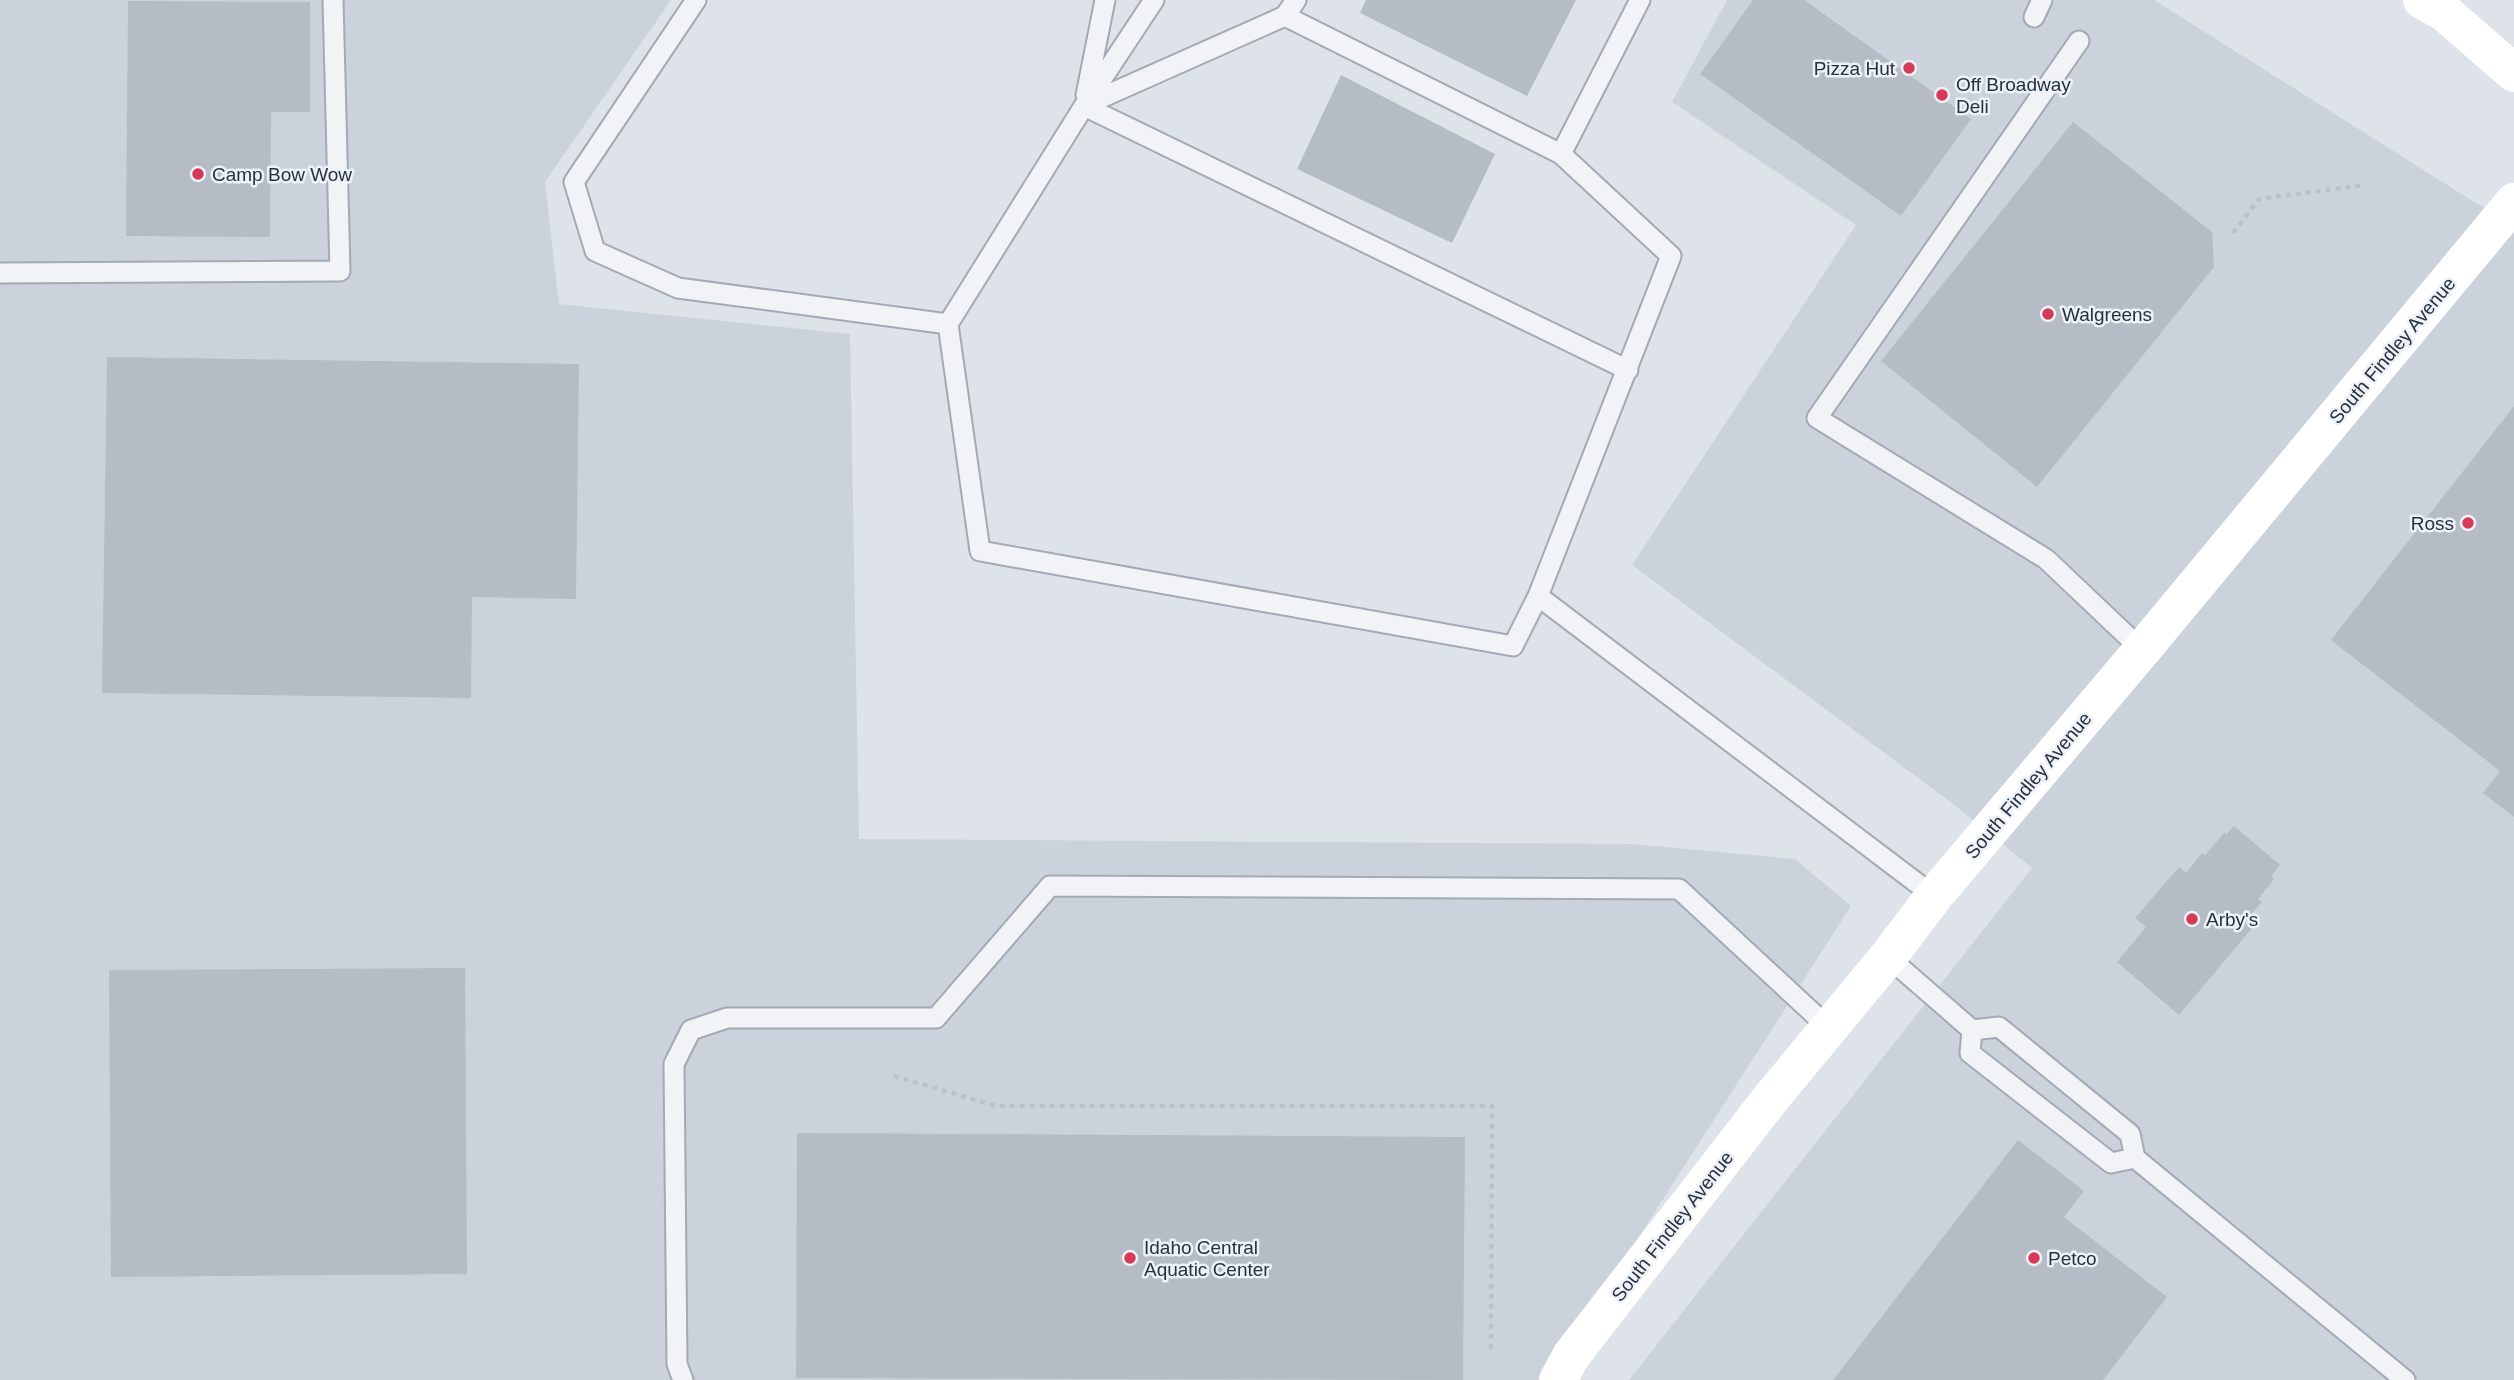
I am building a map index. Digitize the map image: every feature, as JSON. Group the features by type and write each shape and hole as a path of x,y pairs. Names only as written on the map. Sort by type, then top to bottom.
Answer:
{"street":[{"path":"2422,0 2444,12 2514,73"},
{"name":"South Findley Avenue","path":"1558,1380 1571,1356 1934,896 2514,202"}],"lane":[{"path":"0,273 340,271 333,0"},
{"path":"696,0 574,182 595,251 678,288 948,324"},
{"path":"1084,106 1105,0"},
{"path":"1084,106 1291,8 1561,154 1671,256 1538,596 1513,646 980,551 948,324 1084,106 1154,0"},
{"path":"1561,154 1640,0"},
{"path":"2079,41 1817,418 2046,559 2142,650"},
{"path":"1084,106 1628,370"},
{"path":"1538,596 1934,896"},
{"path":"683,1380 677,1364 674,1064 691,1030 727,1018 936,1018 1049,886 1679,889 1829,1028"},
{"path":"1888,957 1972,1030 1999,1027 2130,1134 2135,1158 2405,1380"},
{"path":"1972,1030 1970,1053 2111,1163 2135,1158"}],"path":[{"path":"2233,233 2259,199 2365,185"},
{"path":"894,1076 996,1106 1492,1106 1491,1353"}],"shaded area":[{"path":"0,0 671,0 545,182 559,304 850,334 859,839 1632,844 1795,859 1851,906 1547,1380 0,1380"},
{"path":"1727,0 2154,0 2514,227 2514,1380 1629,1380 2032,868 1953,804 1632,565 1856,225 1672,102"}],"building":[{"path":"1366,0 1576,0 1527,96 1360,13"},
{"path":"1753,0 1804,0 1971,119 1901,216 1700,74"},
{"name":"Camp Bow Wow","path":"128,1 310,2 310,112 271,112 270,237 126,236"},
{"path":"1341,75 1495,154 1452,243 1297,169"},
{"name":"Walgreens","path":"2073,122 2212,232 2214,267 2037,487 1881,361"},
{"path":"107,357 579,364 576,599 472,597 471,698 102,693"},
{"name":"Ross","path":"2514,406 2514,817 2483,793 2500,771 2331,640"},
{"name":"Arby's","path":"2234,826 2280,865 2271,876 2274,879 2258,899 2262,902 2245,921 2253,927 2179,1015 2117,962 2146,927 2135,918 2179,867 2186,873 2202,853 2205,855 2225,832 2226,835"},
{"path":"465,968 467,1274 111,1277 109,970"},
{"name":"Idaho Central Aquatic Center","path":"797,1133 1465,1137 1463,1380 796,1378"},
{"path":"2018,1140 2084,1191 2064,1217 2167,1297 2103,1380 1833,1380"}],"place":[{"name":"Pizza Hut","path":"1909,68"},
{"name":"Off Broadway Deli","path":"1942,95"},
{"name":"Camp Bow Wow","path":"198,174"},
{"name":"Walgreens","path":"2048,314"},
{"name":"Ross","path":"2468,523"},
{"name":"Arby's","path":"2192,919"},
{"name":"Idaho Central Aquatic Center","path":"1130,1258"},
{"name":"Petco","path":"2034,1258"}]}
